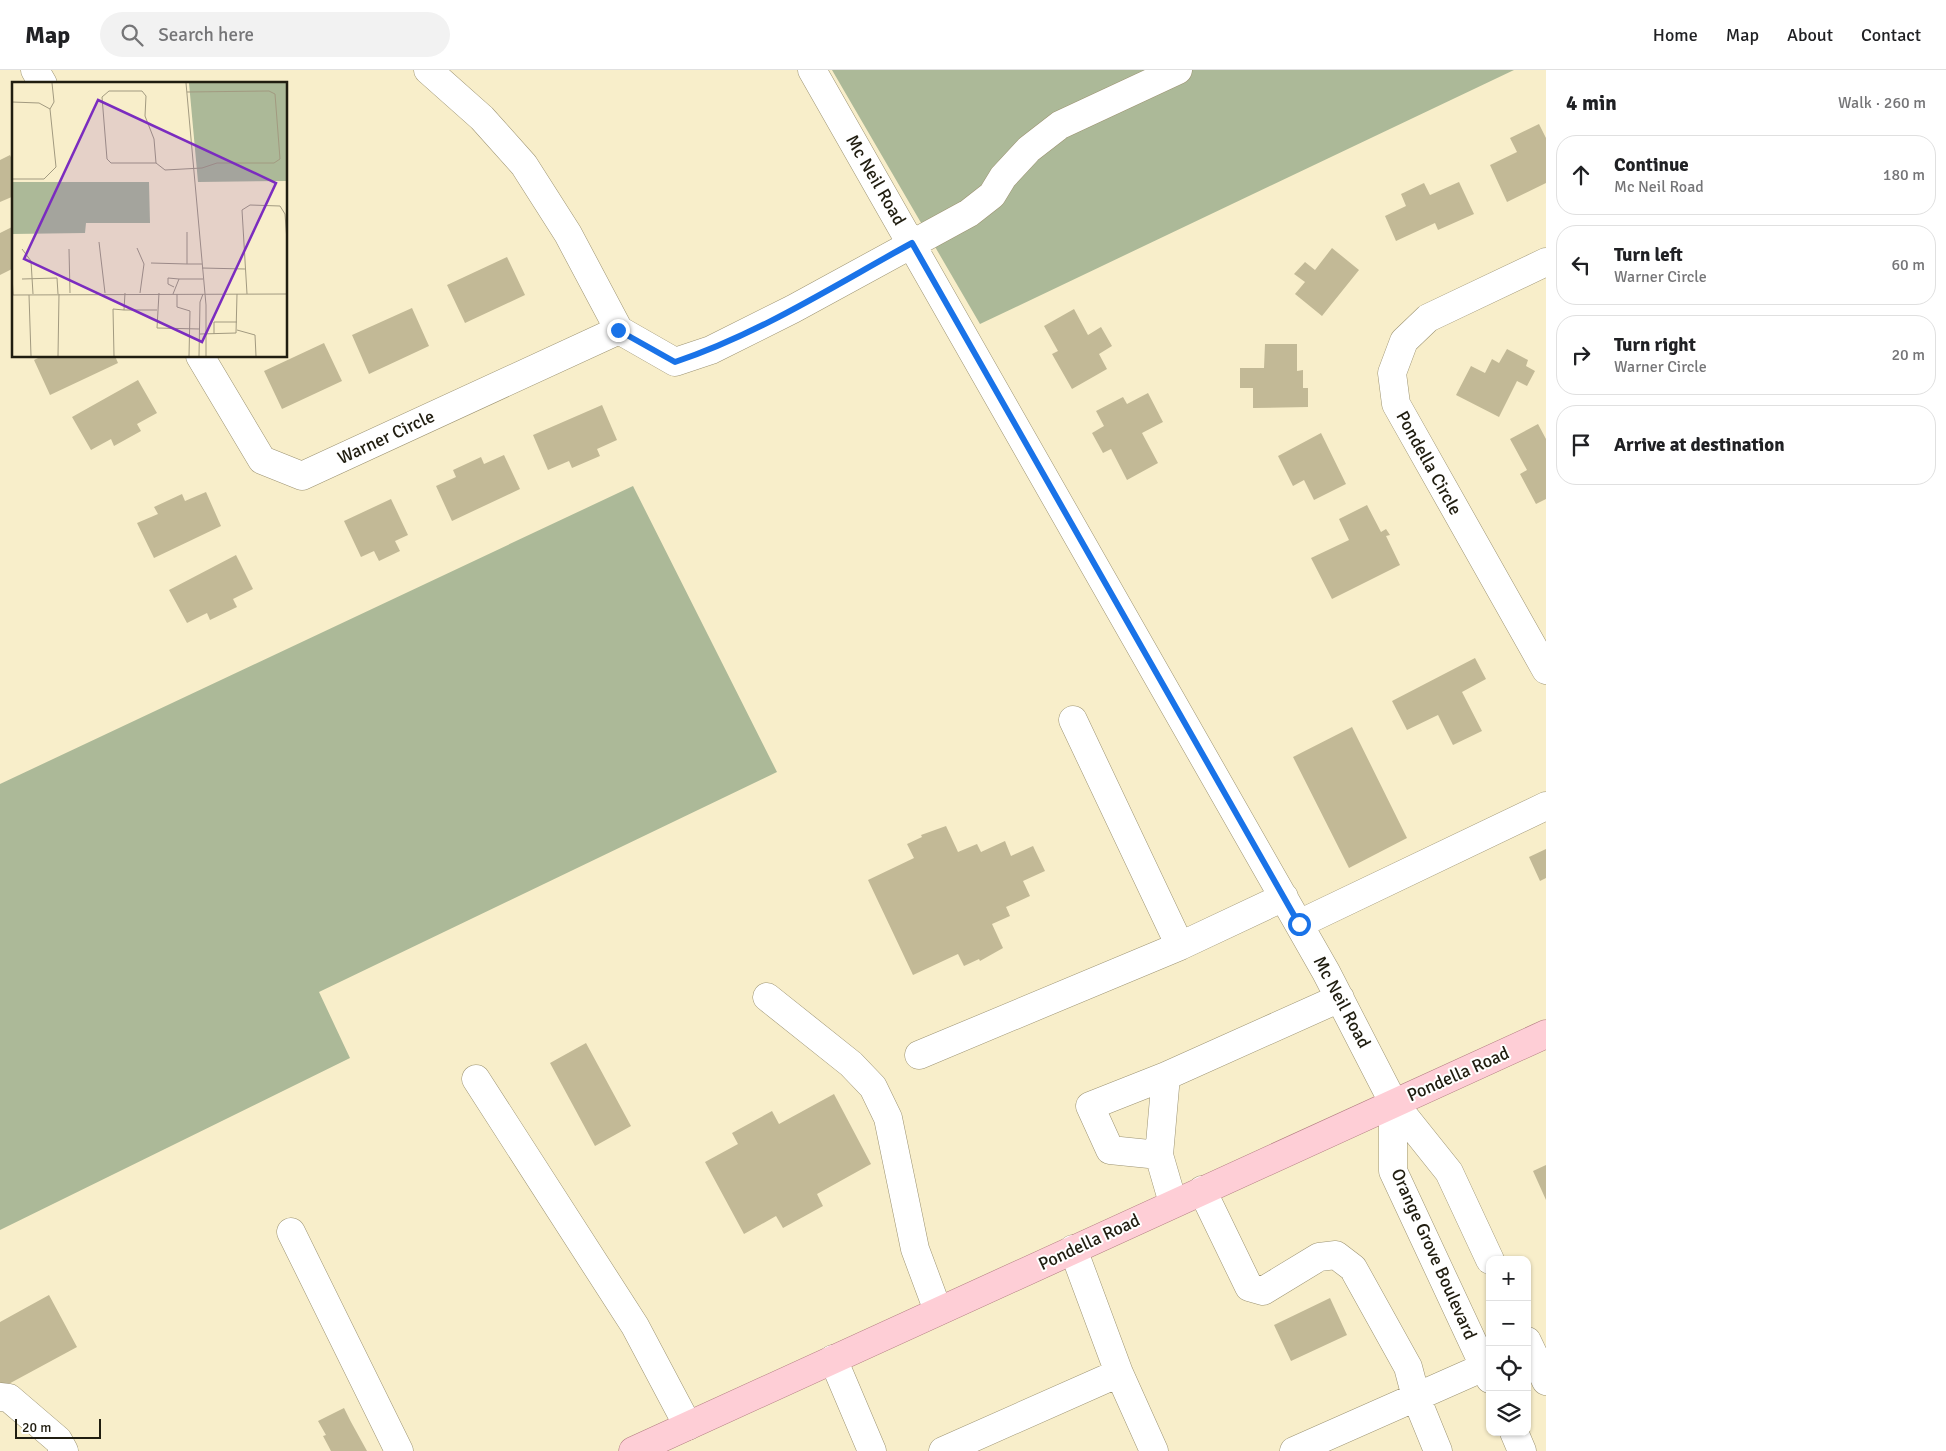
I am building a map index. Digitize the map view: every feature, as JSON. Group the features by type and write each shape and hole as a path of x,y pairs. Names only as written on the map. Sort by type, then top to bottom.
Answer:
{"main road":[{"name":"Pondella Road","path":"633,1451 1393,1102 1546,1034"}],"street":[{"path":"35,70 42,82"},
{"path":"428,70 482,118 524,165 568,234 618,330 675,362 719,346 792,309 969,213 992,195 1003,177 1029,148 1060,125 1178,70"},
{"name":"Mc Neil Road","path":"812,70 1284,897 1340,998 1393,1102"},
{"name":"Pondella Circle","path":"1546,262 1428,318 1404,341 1392,373 1396,404 1546,670"},
{"name":"Warner Circle","path":"201,358 262,460 302,476 618,330"},
{"path":"1073,720 1180,946"},
{"path":"1299,924 1546,806"},
{"path":"919,1055 1180,946 1284,897"},
{"path":"767,997 851,1064 873,1087 888,1118 915,1250 938,1311"},
{"path":"1159,1155 1110,1150 1090,1106 1166,1076 1340,998"},
{"path":"1166,1076 1159,1155 1173,1203"},
{"path":"476,1079 635,1326 688,1426"},
{"path":"1393,1102 1450,1172 1488,1256"},
{"name":"Orange Grove Boulevard","path":"1393,1102 1393,1172 1486,1371"},
{"path":"1202,1190 1249,1287 1263,1291 1319,1257 1336,1255 1353,1268 1408,1367 1416,1397 1438,1451"},
{"path":"291,1232 399,1451"},
{"path":"1073,1249 1119,1373 1154,1451"},
{"path":"1529,1346 1541,1381"},
{"path":"833,1359 872,1451"},
{"path":"943,1451 1119,1373"},
{"path":"1294,1451 1416,1397 1486,1373"},
{"path":"0,1397 9,1398 58,1440 64,1451"},
{"path":"1516,1436 1522,1451"}],"green space":[{"path":"832,70 1514,70 980,324"},
{"path":"633,486 777,772 319,992 350,1058 0,1230 0,784"}],"building":[{"path":"1539,124 1546,138 1546,183 1507,202 1490,165 1517,152 1510,138"},
{"path":"10,155 12,160 12,197 0,202 0,160"},
{"path":"1459,182 1474,214 1438,230 1435,223 1396,241 1385,216 1406,206 1401,194 1424,183 1430,195"},
{"path":"12,227 12,269 0,275 0,233"},
{"path":"1332,248 1359,270 1322,316 1295,294 1305,282 1294,274 1305,262 1315,270"},
{"path":"507,257 525,295 465,323 447,285"},
{"path":"412,308 429,346 369,374 352,335"},
{"path":"1074,309 1088,335 1101,327 1112,346 1099,354 1107,369 1072,389 1052,354 1058,351 1044,326"},
{"path":"324,343 342,381 282,409 264,371"},
{"path":"1265,344 1297,344 1297,371 1303,370 1303,388 1308,388 1308,407 1253,408 1253,388 1240,388 1240,368 1264,368"},
{"path":"1507,349 1528,360 1526,366 1535,371 1527,386 1517,381 1499,417 1456,395 1471,366 1485,373 1492,359 1499,363"},
{"path":"38,358 116,358 118,363 50,395 34,360"},
{"path":"138,380 157,413 137,424 141,431 114,446 111,439 91,450 72,417"},
{"path":"1148,393 1163,422 1142,433 1158,463 1127,480 1111,449 1103,453 1092,433 1104,426 1096,411 1123,397 1127,404"},
{"path":"602,405 617,440 597,449 600,456 572,468 569,461 548,470 533,435"},
{"path":"1538,424 1546,439 1546,499 1536,504 1520,474 1527,470 1510,439"},
{"path":"1321,433 1346,484 1314,500 1304,480 1293,486 1278,456"},
{"path":"504,455 520,489 452,521 436,486 456,477 453,470 481,457 484,464"},
{"path":"206,492 221,526 154,558 137,523 158,514 154,507 182,494 185,501"},
{"path":"391,499 408,535 395,541 400,551 379,561 374,551 361,557 344,521"},
{"path":"1367,505 1381,532 1386,529 1390,535 1386,536 1400,565 1332,599 1311,558 1349,540 1339,519"},
{"path":"236,555 253,589 233,599 237,607 210,620 207,613 187,623 169,590"},
{"path":"1475,658 1486,679 1462,692 1482,731 1453,745 1438,715 1407,730 1392,701"},
{"path":"1352,727 1407,838 1349,868 1293,757"},
{"path":"946,826 958,852 977,844 981,852 1005,841 1011,856 1033,846 1045,871 1023,881 1030,896 1006,907 1010,916 992,924 1003,948 980,961 979,959 964,966 958,954 913,975 868,880 914,858 907,844 922,837 921,835"},
{"path":"1546,849 1546,878 1540,881 1529,857"},
{"path":"586,1043 631,1126 595,1146 550,1063"},
{"path":"834,1094 871,1164 817,1194 823,1206 783,1228 776,1216 744,1234 705,1162 738,1144 732,1133 772,1111 779,1124"},
{"path":"1546,1165 1546,1200 1533,1171"},
{"path":"49,1295 77,1347 3,1387 0,1382 0,1322"},
{"path":"1330,1298 1347,1335 1291,1361 1274,1325"},
{"path":"344,1408 367,1451 331,1451 323,1436 326,1435 318,1421"}],"route":[{"path":"618,330 675,362 711,350 792,309 912,243 1299,924"}]}
